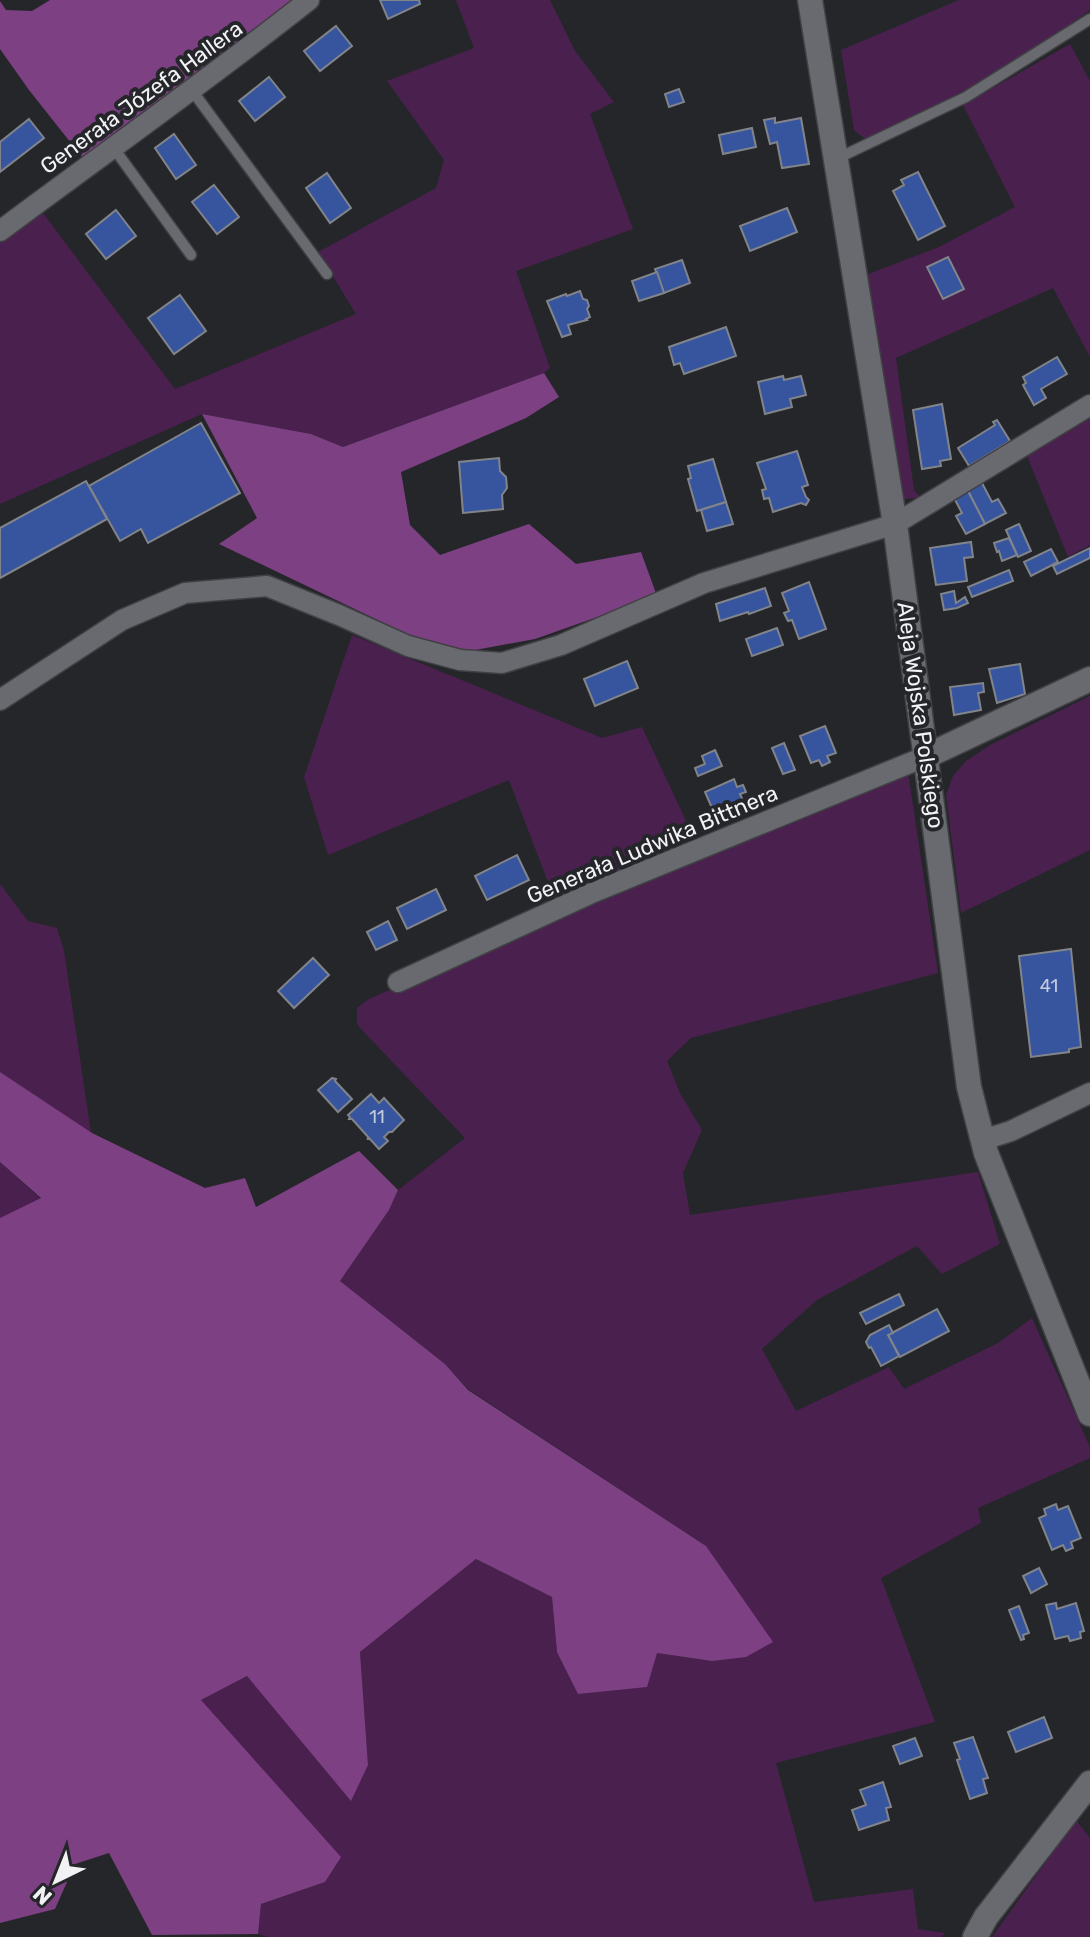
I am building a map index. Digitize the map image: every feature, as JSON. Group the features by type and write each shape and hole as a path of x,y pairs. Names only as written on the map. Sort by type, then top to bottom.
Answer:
{"street":[{"name":"Generała Józefa Hallera","path":"0,231 309,0"},
{"name":"Aleja Wojska Polskiego","path":"810,0 895,524 969,1087 986,1153 1090,1413"},
{"path":"0,700 122,620 185,593 267,586 408,646 460,660 502,663 561,645 704,583 895,524 1090,405"},
{"path":"927,756 1090,679"},
{"name":"Generała Ludwika Bittnera","path":"398,982 594,892 927,756"},
{"path":"983,1140 1011,1131 1090,1093"},
{"path":"975,1937 986,1917 1090,1783"}],"lane":[{"path":"836,159 966,97 1090,19"},
{"path":"191,89 327,274"},
{"path":"112,146 191,255"}],"shaded area":[{"path":"50,0 297,0 82,157 0,49 0,1 6,10 32,11"},
{"path":"456,0 550,0 575,51 614,102 590,114 633,229 516,271 550,368 544,373 343,447 311,434 202,414 0,504 0,241 40,209 175,389 356,314 318,252 436,188 444,160 387,81 474,48"},
{"path":"959,0 1090,0 1090,10 981,81 865,139 854,130 841,50"},
{"path":"1070,44 1090,81 1090,357 1053,288 896,358 914,490 920,497 899,500 866,275 939,247 1015,207 963,105"},
{"path":"544,373 559,397 526,418 401,472 410,525 440,555 529,524 576,564 641,552 657,596 535,639 470,651 407,634 219,544 257,518 202,414 311,434 343,447"},
{"path":"1090,412 1090,545 1068,557 1025,451"},
{"path":"352,635 602,738 642,727 695,840 556,903 509,780 328,855 304,777"},
{"path":"1090,696 1090,850 961,913 946,795 953,776 966,761 990,745"},
{"path":"907,765 938,973 691,1038 667,1061 680,1093 702,1130 683,1173 690,1215 978,1172 1000,1244 942,1274 917,1246 817,1300 762,1349 796,1411 889,1367 904,1389 998,1343 1032,1318 1090,1447 1090,1458 978,1508 981,1523 881,1578 935,1722 776,1763 814,1902 913,1889 918,1929 945,1933 942,1937 268,1937 258,1934 261,1904 325,1882 201,1700 247,1676 368,1765 360,1652 476,1559 552,1597 557,1652 657,1653 712,1661 706,1546 468,1389 445,1364 340,1281 389,1210 398,1190 465,1138 360,1028 357,1008 369,999"},
{"path":"0,884 28,921 57,928 64,951 91,1133 0,1072"},
{"path":"0,1072 92,1133 205,1188 245,1178 256,1207 359,1151 398,1190 389,1210 340,1281 445,1364 468,1390 706,1546 773,1642 746,1657 712,1661 657,1653 647,1687 578,1694 557,1652 552,1597 476,1559 360,1652 368,1765 351,1801 247,1676 201,1700 341,1857 325,1882 261,1904 258,1934 152,1935 109,1853 75,1864 55,1909 0,1923 0,1218 41,1198 0,1162"},
{"path":"0,1162 41,1199 0,1218"},
{"path":"1076,1820 1090,1838 1090,1937 992,1937"}],"building":[{"path":"380,0 419,0 420,4 388,19"},
{"path":"336,26 352,46 320,71 304,51"},
{"path":"269,77 285,97 255,121 239,101"},
{"path":"679,89 684,102 669,107 665,94"},
{"path":"775,118 775,123 801,118 809,164 782,168 777,142 770,144 764,120"},
{"path":"29,119 44,138 0,172 0,142"},
{"path":"752,128 756,147 723,154 719,135"},
{"path":"174,134 196,165 176,179 155,148"},
{"path":"918,172 945,226 918,240 893,191 904,185 901,180"},
{"path":"327,173 351,208 330,223 306,188"},
{"path":"214,185 239,217 217,234 192,202"},
{"path":"787,208 797,232 750,251 740,226"},
{"path":"116,210 136,236 106,259 86,234"},
{"path":"948,257 964,289 943,299 927,267"},
{"path":"682,260 690,283 664,293 655,269"},
{"path":"657,272 664,293 639,301 632,281"},
{"path":"580,291 583,299 587,300 590,317 568,325 571,334 562,337 547,301"},
{"path":"180,295 206,331 174,354 148,318"},
{"path":"726,327 736,356 684,374 680,363 674,365 669,347"},
{"path":"1057,357 1067,374 1041,389 1046,398 1034,405 1023,385 1026,383 1023,377"},
{"path":"783,376 784,380 801,376 806,395 790,399 792,407 765,414 758,382"},
{"path":"942,404 951,459 940,461 941,466 922,469 913,410"},
{"path":"997,420 1010,441 969,466 958,448 995,425 993,422"},
{"path":"201,423 240,493 148,543 141,529 120,541 89,486"},
{"path":"797,451 808,485 802,487 809,500 806,505 801,503 773,512 769,498 764,499 762,490 766,489 757,463"},
{"path":"499,458 507,488 502,495 503,509 463,513 459,462"},
{"path":"713,459 726,502 697,511 688,479 691,478 688,466"},
{"path":"86,481 107,519 0,578 0,528"},
{"path":"982,483 992,502 998,499 1006,513 985,524 968,491"},
{"path":"968,491 985,524 966,534 956,516 962,513 954,498"},
{"path":"726,502 733,524 707,531 701,510"},
{"path":"1019,524 1031,551 1018,557 1006,530"},
{"path":"1009,538 1017,555 1002,561 994,543"},
{"path":"971,542 973,557 964,558 967,581 936,585 930,548"},
{"path":"1090,548 1090,558 1057,574 1053,566"},
{"path":"1051,549 1058,562 1031,576 1024,562"},
{"path":"1009,570 1013,581 972,597 968,587"},
{"path":"809,582 826,629 799,639 792,620 788,621 784,613 789,611 782,593"},
{"path":"765,588 771,606 720,621 716,604"},
{"path":"954,591 956,603 965,597 968,603 944,610 941,594"},
{"path":"777,628 783,645 752,656 746,639"},
{"path":"627,661 638,688 595,706 584,679"},
{"path":"1020,664 1025,694 997,703 989,669"},
{"path":"983,683 984,692 978,693 981,710 954,715 950,687"},
{"path":"825,726 836,753 827,756 830,762 822,766 819,760 811,763 800,736"},
{"path":"784,743 795,770 783,774 772,748"},
{"path":"715,750 722,766 698,776 695,768 705,764 702,756"},
{"path":"734,779 737,787 743,785 746,792 740,794 744,803 715,815 705,792"},
{"path":"517,855 529,880 487,900 475,876"},
{"path":"436,889 446,910 407,929 397,908"},
{"path":"388,921 397,940 376,950 367,932"},
{"path":"1071,949 1081,1047 1069,1049 1069,1052 1031,1057 1019,956"},
{"path":"313,958 329,975 294,1008 278,991"},
{"path":"332,1078 352,1099 338,1112 318,1090"},
{"path":"371,1094 379,1103 384,1098 404,1120 384,1137 388,1141 379,1149 348,1115"},
{"path":"899,1294 904,1305 866,1324 860,1313"},
{"path":"937,1309 949,1331 900,1357 888,1335"},
{"path":"889,1325 893,1333 888,1335 899,1356 881,1366 866,1342 870,1335"},
{"path":"1056,1504 1058,1510 1068,1506 1081,1538 1071,1542 1073,1548 1066,1551 1063,1545 1052,1550 1039,1518 1046,1515 1044,1509"},
{"path":"1039,1568 1047,1584 1031,1593 1023,1576"},
{"path":"1056,1603 1057,1609 1076,1603 1084,1631 1080,1632 1081,1638 1070,1641 1068,1636 1055,1639 1046,1605"},
{"path":"1019,1606 1029,1633 1023,1635 1024,1639 1021,1640 1009,1610"},
{"path":"1044,1717 1052,1738 1016,1752 1008,1732"},
{"path":"973,1737 988,1778 983,1779 987,1793 970,1799 954,1743"},
{"path":"915,1738 922,1756 900,1764 893,1746"},
{"path":"883,1782 891,1807 886,1808 889,1820 859,1830 852,1810 866,1805 860,1790"}]}
